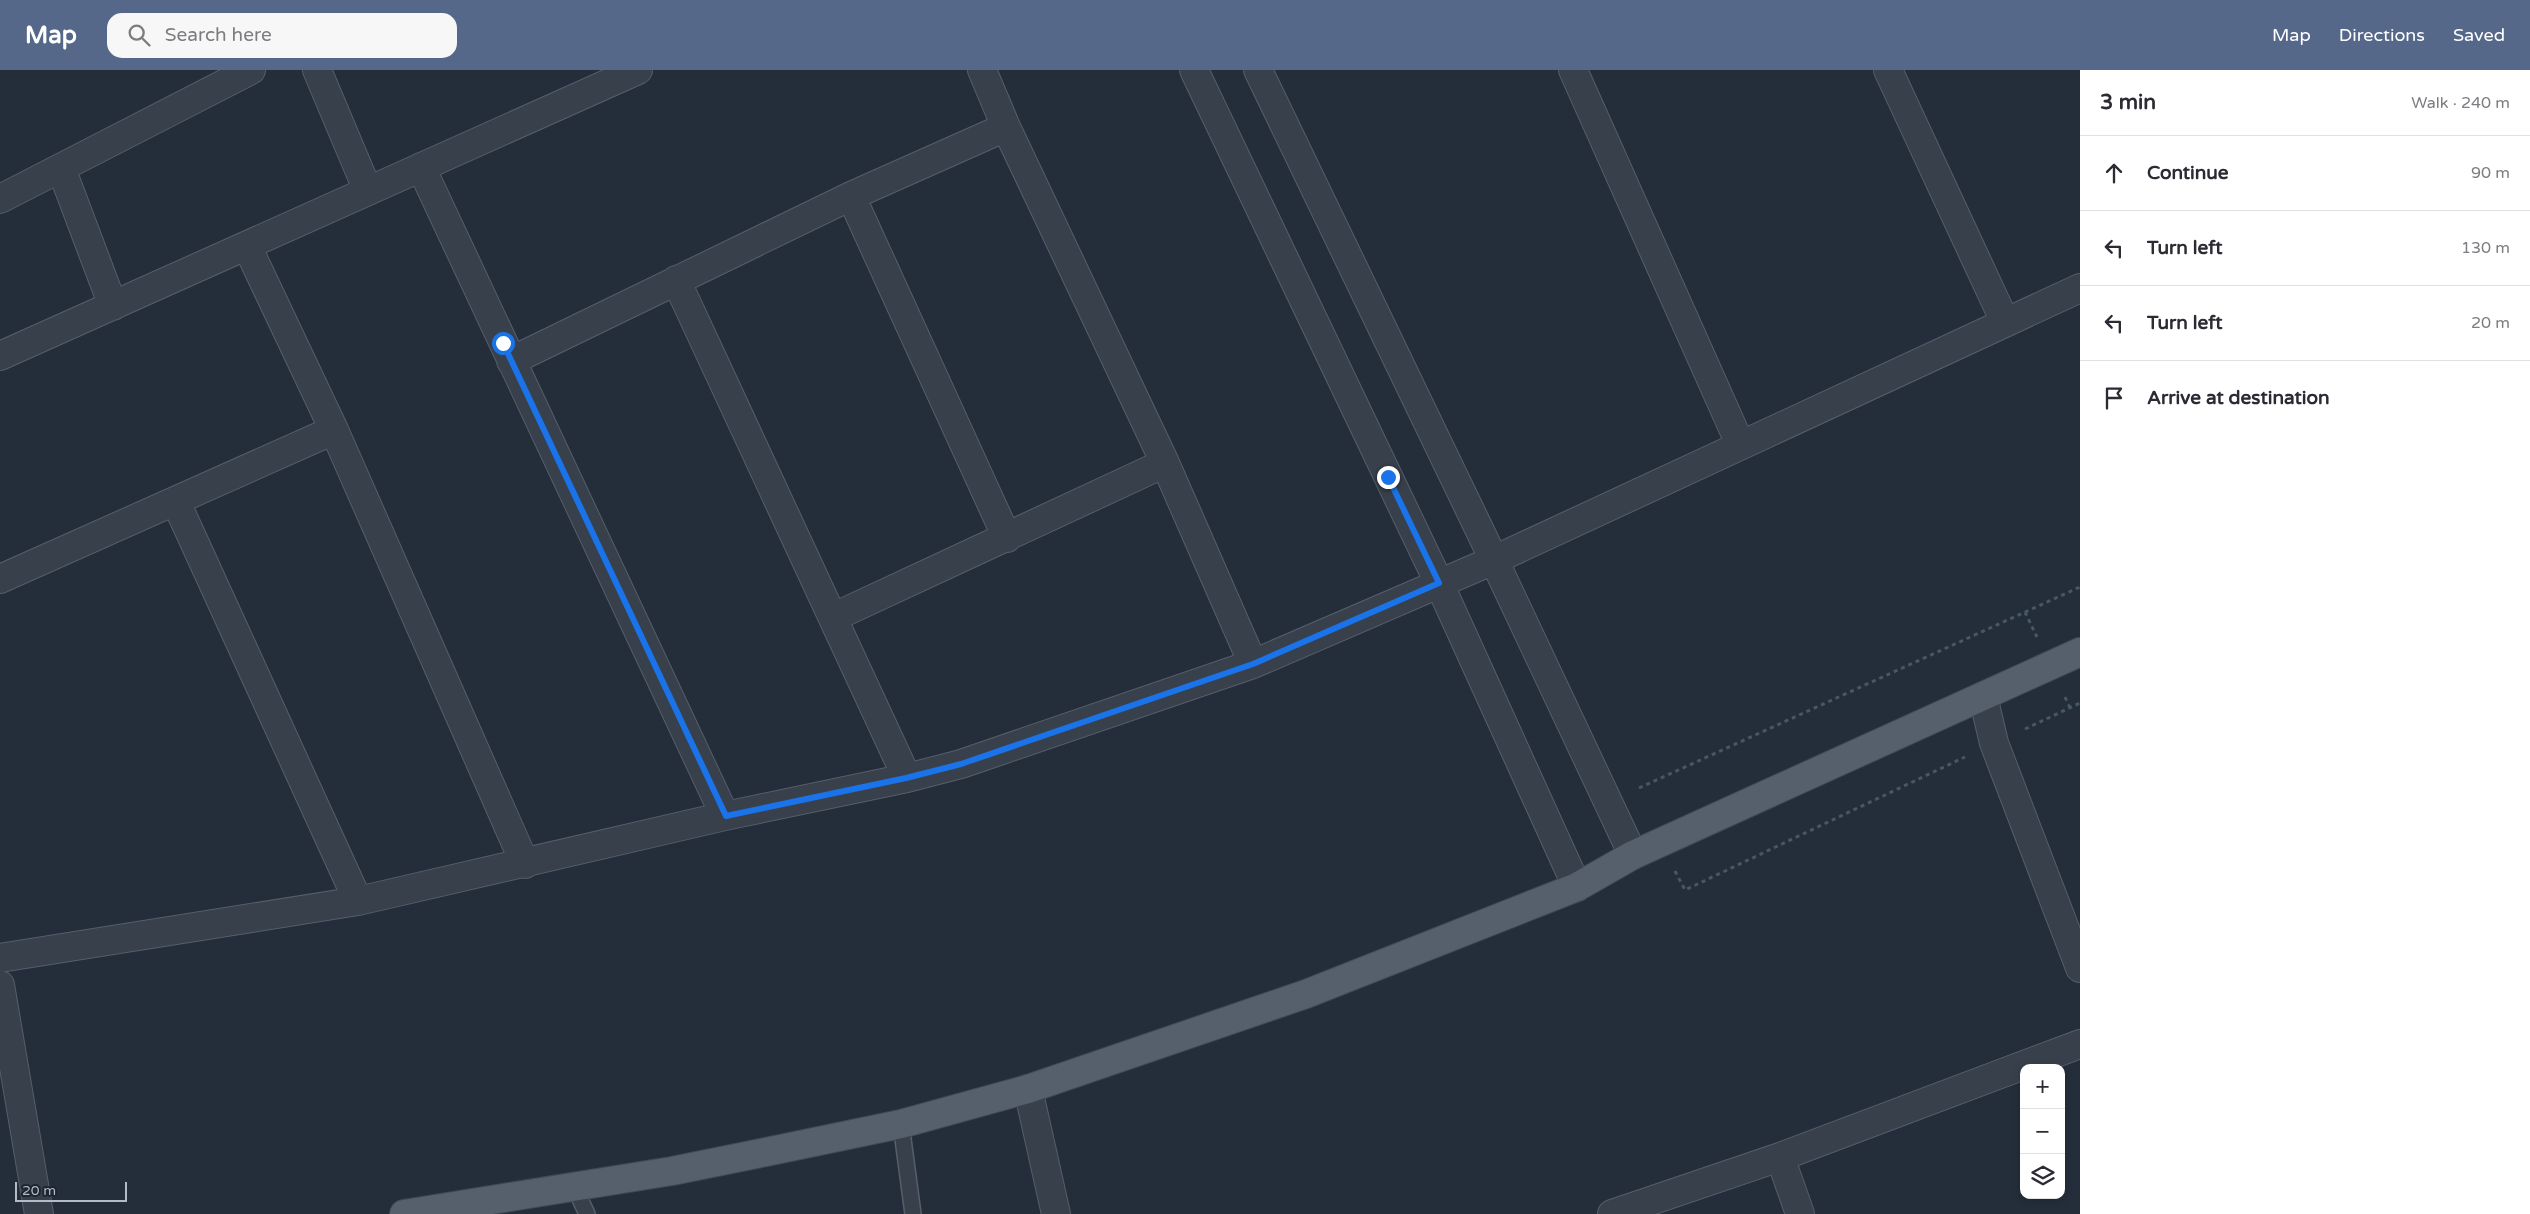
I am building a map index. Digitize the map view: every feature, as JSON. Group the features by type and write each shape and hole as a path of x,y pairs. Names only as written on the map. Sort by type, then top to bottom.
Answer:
{"main road":[{"path":"404,1214 502,1206 574,1186 681,1169 901,1124 1028,1089 1306,994 1577,887 1633,855 2080,652"}],"street":[{"path":"0,199 251,70"},
{"path":"317,70 368,191"},
{"path":"0,356 638,70"},
{"path":"982,70 1006,127 1165,463 1253,664"},
{"path":"1194,70 1439,583 1577,887"},
{"path":"1258,70 1494,560 1633,855"},
{"path":"1573,70 1740,444"},
{"path":"1888,70 2005,322"},
{"path":"511,361 851,196 1006,127"},
{"path":"421,167 726,816"},
{"path":"61,168 113,306"},
{"path":"851,196 1007,538"},
{"path":"247,246 334,430 525,864"},
{"path":"676,280 834,616 906,778"},
{"path":"0,958 358,901 961,764 1253,664 1494,560 1740,444 2080,288"},
{"path":"0,579 334,430"},
{"path":"834,616 1007,538 1165,463"},
{"path":"176,502 358,901"},
{"path":"1983,696 1994,743 2080,968"},
{"path":"0,985 39,1214"},
{"path":"1612,1214 1780,1157 2080,1044"},
{"path":"1028,1089 1056,1214"},
{"path":"1780,1157 1800,1214"}],"lane":[{"path":"901,1124 912,1214"},
{"path":"574,1186 587,1214"}],"path":[{"path":"1636,789 2080,587"},
{"path":"1662,842 1685,890 2080,703"}],"route":[{"path":"503,343 726,816 906,778 961,764 1253,664 1439,583 1388,477"}]}
